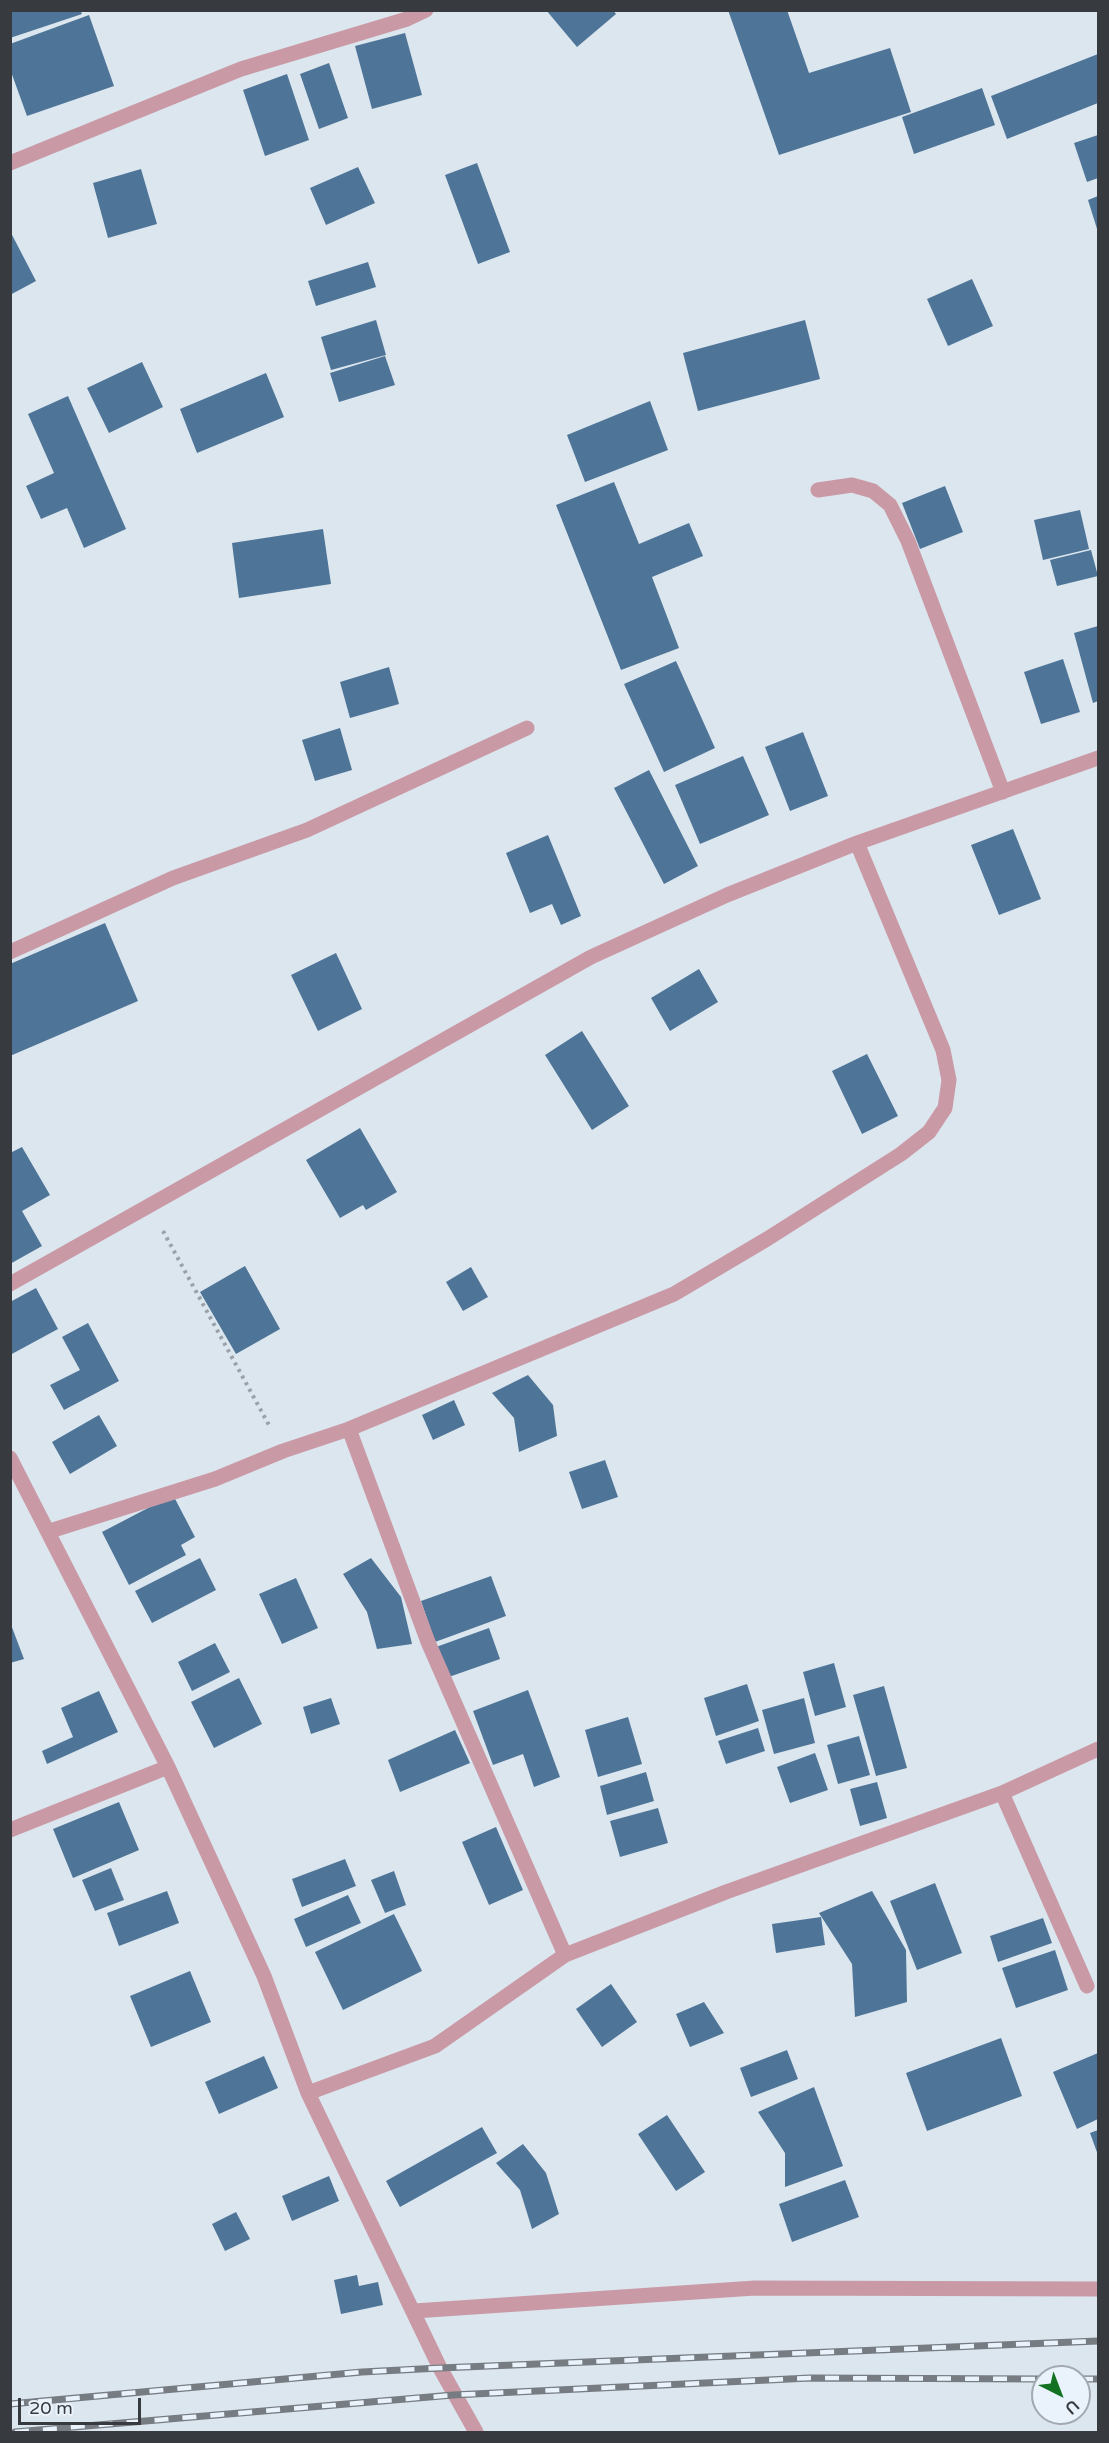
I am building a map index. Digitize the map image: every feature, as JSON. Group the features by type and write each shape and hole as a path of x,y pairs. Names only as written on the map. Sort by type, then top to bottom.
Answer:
{"street":[{"path":"10,163 241,69 407,19 426,10"},
{"path":"818,490 852,485 873,491 890,505 908,541 1003,792"},
{"path":"10,952 173,878 307,830 527,728"},
{"path":"10,1284 388,1069 591,957 727,895 857,843 1098,758"},
{"path":"50,1531 215,1479 283,1451 350,1429 674,1294 901,1155 929,1132 945,1108 949,1080 943,1050 857,843"},
{"path":"350,1429 428,1642 565,1956"},
{"path":"10,1458 50,1531 168,1767 264,1976 308,2093 453,2395 476,2433"},
{"path":"308,2093 435,2046 565,1956 726,1892 1002,1793 1098,1749"},
{"path":"10,1830 168,1767"},
{"path":"1002,1793 1087,1986"},
{"path":"414,2311 755,2288 1098,2289"}],"path":[{"path":"149,1206 283,1451"}],"building":[{"path":"10,10 80,10 82,14 10,38"},
{"path":"546,10 613,10 616,14 577,47"},
{"path":"728,10 787,10 809,73 890,48 911,112 779,155"},
{"path":"89,15 114,86 27,116 10,69 10,44"},
{"path":"405,33 422,95 372,109 355,46"},
{"path":"1098,54 1098,103 1007,139 991,96"},
{"path":"329,63 348,118 319,129 300,74"},
{"path":"287,74 309,140 265,156 243,90"},
{"path":"982,88 995,125 914,154 902,117"},
{"path":"1098,135 1098,178 1087,182 1074,143"},
{"path":"477,163 510,252 478,264 445,175"},
{"path":"358,167 375,203 326,225 310,188"},
{"path":"141,169 157,224 108,238 93,183"},
{"path":"1098,196 1098,232 1088,200"},
{"path":"10,231 36,281 10,295"},
{"path":"368,262 376,287 316,306 308,281"},
{"path":"972,279 993,326 948,346 927,299"},
{"path":"376,320 386,355 331,370 321,337"},
{"path":"805,320 820,379 698,411 683,353"},
{"path":"385,356 395,385 339,402 330,373"},
{"path":"142,362 163,407 109,433 87,388"},
{"path":"266,373 284,417 197,453 180,409"},
{"path":"68,396 126,529 84,548 67,508 41,519 26,486 54,473 28,414"},
{"path":"650,401 668,450 585,482 567,435"},
{"path":"614,482 639,544 689,523 703,556 652,577 679,648 621,670 556,505"},
{"path":"945,486 963,532 920,549 902,503"},
{"path":"1080,510 1089,549 1043,560 1034,520"},
{"path":"323,529 331,584 239,598 232,543"},
{"path":"1091,550 1098,576 1057,586 1050,560"},
{"path":"1098,626 1098,701 1093,703 1074,633"},
{"path":"1063,659 1080,712 1041,724 1024,672"},
{"path":"676,661 715,748 664,772 624,684"},
{"path":"389,667 399,704 350,718 340,682"},
{"path":"340,728 352,770 315,781 302,740"},
{"path":"803,732 828,796 790,811 765,747"},
{"path":"743,756 769,815 700,844 675,785"},
{"path":"649,770 698,866 664,884 614,788"},
{"path":"1013,829 1041,899 999,915 971,845"},
{"path":"548,835 581,916 561,925 552,904 530,913 506,853"},
{"path":"105,923 138,1001 10,1056 10,964"},
{"path":"336,953 362,1009 318,1031 291,975"},
{"path":"699,969 718,1002 670,1031 651,998"},
{"path":"582,1031 629,1106 592,1130 545,1055"},
{"path":"867,1054 898,1116 862,1134 832,1071"},
{"path":"360,1128 397,1192 366,1210 363,1205 340,1218 306,1160"},
{"path":"22,1147 50,1195 22,1211 42,1246 10,1264 10,1153"},
{"path":"245,1266 280,1329 236,1354 200,1292"},
{"path":"471,1267 488,1297 463,1311 446,1282"},
{"path":"36,1288 58,1329 10,1355 10,1302"},
{"path":"88,1323 119,1381 64,1410 50,1385 80,1370 62,1337"},
{"path":"528,1375 553,1405 557,1436 519,1452 514,1418 492,1393"},
{"path":"454,1400 465,1425 433,1440 422,1415"},
{"path":"99,1415 117,1446 70,1474 52,1442"},
{"path":"605,1460 618,1497 582,1509 569,1472"},
{"path":"173,1495 195,1537 181,1545 186,1555 129,1585 102,1532"},
{"path":"200,1558 216,1590 152,1623 135,1591"},
{"path":"371,1558 401,1597 412,1644 377,1649 367,1612 343,1574"},
{"path":"491,1576 506,1616 435,1642 421,1601"},
{"path":"296,1578 318,1628 282,1644 259,1594"},
{"path":"10,1622 24,1659 10,1663"},
{"path":"489,1628 500,1659 446,1678 436,1647"},
{"path":"215,1643 230,1672 192,1691 178,1662"},
{"path":"834,1663 846,1707 815,1716 803,1672"},
{"path":"239,1678 262,1724 214,1748 191,1702"},
{"path":"747,1684 759,1721 716,1736 704,1698"},
{"path":"884,1686 907,1768 876,1776 853,1695"},
{"path":"528,1690 560,1777 534,1787 523,1754 493,1765 473,1711"},
{"path":"99,1691 118,1732 47,1764 42,1751 73,1737 61,1708"},
{"path":"331,1698 340,1724 311,1734 303,1707"},
{"path":"804,1698 815,1743 774,1754 762,1710"},
{"path":"628,1717 642,1764 598,1777 585,1730"},
{"path":"758,1728 765,1751 726,1764 718,1741"},
{"path":"455,1730 470,1763 400,1792 388,1760"},
{"path":"859,1736 870,1775 838,1784 827,1745"},
{"path":"815,1753 828,1790 790,1803 777,1767"},
{"path":"646,1772 654,1801 607,1815 600,1786"},
{"path":"877,1782 887,1818 860,1826 850,1789"},
{"path":"119,1802 139,1850 73,1878 53,1829"},
{"path":"658,1808 668,1843 620,1857 610,1821"},
{"path":"496,1827 523,1890 489,1905 462,1842"},
{"path":"345,1859 356,1886 302,1907 292,1879"},
{"path":"111,1868 124,1900 95,1911 82,1880"},
{"path":"394,1871 406,1905 385,1913 371,1880"},
{"path":"935,1883 962,1953 917,1970 890,1901"},
{"path":"167,1891 179,1923 119,1946 107,1913"},
{"path":"872,1891 906,1950 907,2002 855,2017 852,1964 819,1913"},
{"path":"348,1895 361,1923 306,1947 294,1919"},
{"path":"394,1914 422,1971 343,2010 315,1952"},
{"path":"821,1917 825,1945 776,1953 772,1924"},
{"path":"1043,1918 1052,1943 998,1962 990,1936"},
{"path":"1055,1950 1068,1990 1016,2008 1002,1968"},
{"path":"190,1971 211,2022 151,2047 130,1996"},
{"path":"611,1984 637,2022 602,2047 576,2009"},
{"path":"704,2002 724,2033 690,2047 676,2014"},
{"path":"1001,2038 1022,2096 927,2131 906,2073"},
{"path":"787,2050 798,2079 751,2097 740,2068"},
{"path":"1098,2053 1098,2119 1077,2129 1053,2072"},
{"path":"264,2056 278,2088 219,2114 205,2082"},
{"path":"814,2087 843,2166 785,2187 785,2153 758,2112"},
{"path":"667,2115 705,2172 676,2191 638,2134"},
{"path":"482,2127 497,2153 400,2207 386,2181"},
{"path":"1098,2130 1098,2155 1090,2133"},
{"path":"523,2144 546,2173 559,2214 532,2229 520,2190 496,2163"},
{"path":"329,2176 339,2201 292,2221 282,2196"},
{"path":"845,2180 859,2217 792,2242 779,2204"},
{"path":"236,2212 250,2239 225,2251 212,2224"},
{"path":"357,2275 359,2286 378,2282 383,2305 341,2314 334,2280"}],"railway":[{"path":"10,2404 362,2372 1098,2341"},
{"path":"15,2432 453,2395 810,2378 1031,2379"},
{"path":"1091,2379 1098,2379"}]}
